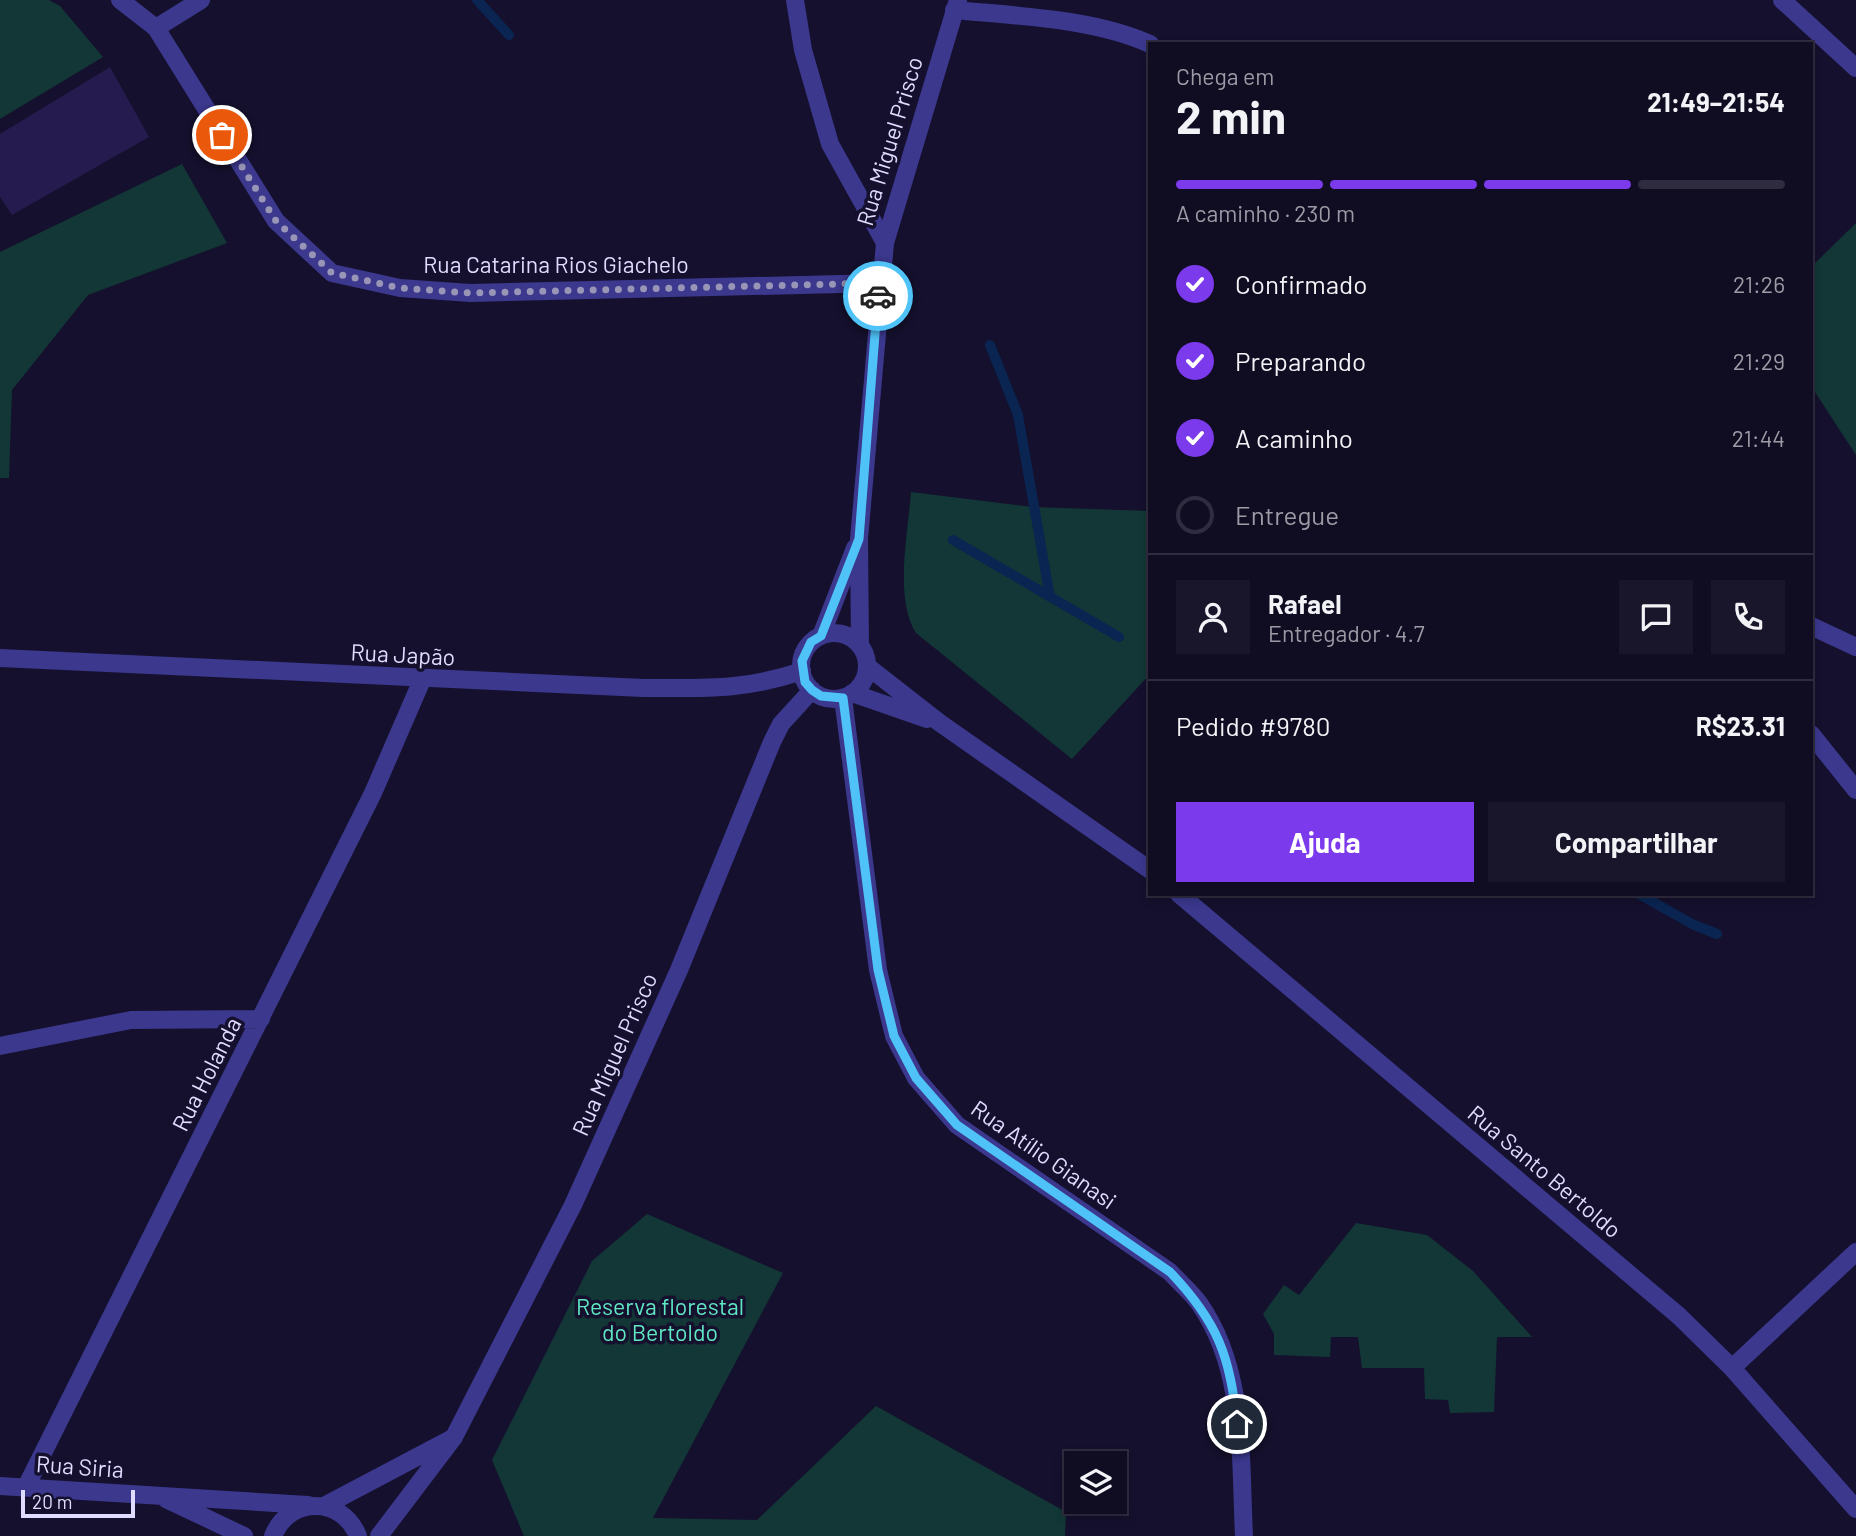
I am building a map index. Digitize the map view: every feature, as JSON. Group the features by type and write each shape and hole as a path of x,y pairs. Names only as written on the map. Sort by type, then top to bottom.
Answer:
{"street":[{"name":"Rua Catarina Rios Giachelo","path":"120,0 156,28 276,221 332,273 400,288 470,293 880,283"},
{"path":"156,28 201,0"},
{"path":"795,0 803,50 830,144 885,243"},
{"path":"1782,0 1856,68"},
{"path":"956,5 1048,19 1134,37 1148,43"},
{"name":"Rua Miguel Prisco","path":"860,646 859,539 885,243 956,5"},
{"name":"Rua Miguel Prisco","path":"821,636 859,539"},
{"path":"1813,627 1856,647"},
{"path":"848,696 865,677 867,666 860,646 842,634 821,636 805,651 802,671 812,690 821,696 848,696 940,723"},
{"name":"Rua Japão","path":"0,658 422,680 728,688 761,685 802,671"},
{"path":"867,666 940,723 1148,869"},
{"name":"Rua Holanda","path":"26,1487 373,793 422,680"},
{"name":"Rua Miguel Prisco","path":"379,1536 454,1437 573,1205 679,970 772,742 781,724 812,690"},
{"name":"Rua Atílio Gianasi","path":"848,696 878,970 894,1036 916,1078 957,1125 1170,1272 1198,1302 1219,1339 1234,1385 1244,1536"},
{"path":"1813,736 1856,790"},
{"name":"Rua Santo Bertoldo","path":"1182,896 1679,1316 1732,1368 1856,1509"},
{"path":"0,1045 131,1020 261,1019"},
{"path":"1732,1368 1856,1252"},
{"path":"273,1536 282,1520 294,1510 316,1505 454,1437"},
{"name":"Rua Siria","path":"0,1486 316,1505"},
{"name":"Rua Siria","path":"156,1495 244,1536"},
{"path":"316,1505 338,1511 350,1521 358,1536"}],"green space":[{"path":"0,0 49,0 60,6 103,57 0,119"},
{"path":"182,164 227,243 88,295 12,390 9,478 0,478 0,252"},
{"path":"1856,223 1856,455 1813,389 1813,265"},
{"path":"911,492 1033,507 1148,511 1148,676 1072,759 916,633 909,619 906,602 905,546"},
{"name":"Reserva florestal do Bertoldo","path":"647,1214 783,1273 653,1518 757,1520 876,1406 1064,1511 1065,1536 524,1536 492,1460 592,1261"},
{"path":"1356,1223 1427,1235 1473,1271 1532,1337 1497,1337 1494,1412 1450,1413 1448,1400 1425,1399 1424,1368 1362,1368 1358,1337 1331,1337 1330,1357 1274,1355 1274,1334 1263,1314 1284,1285 1299,1295"}],"building":[{"path":"110,67 149,137 12,215 0,197 0,134"}],"waterway":[{"path":"477,0 509,35"},
{"path":"990,345 1018,415 1050,597"},
{"path":"953,540 1119,637"},
{"path":"1643,896 1692,924 1717,934"}],"way so far":[{"path":"222,135 276,221 332,273 400,288 470,293 880,283 878,296"}],"route":[{"path":"878,296 859,539 821,636 811,642 805,651 802,671 805,682 821,696 843,698 878,970 894,1036 916,1078 957,1125 1170,1272 1198,1302 1219,1339 1234,1385 1237,1424"}]}
